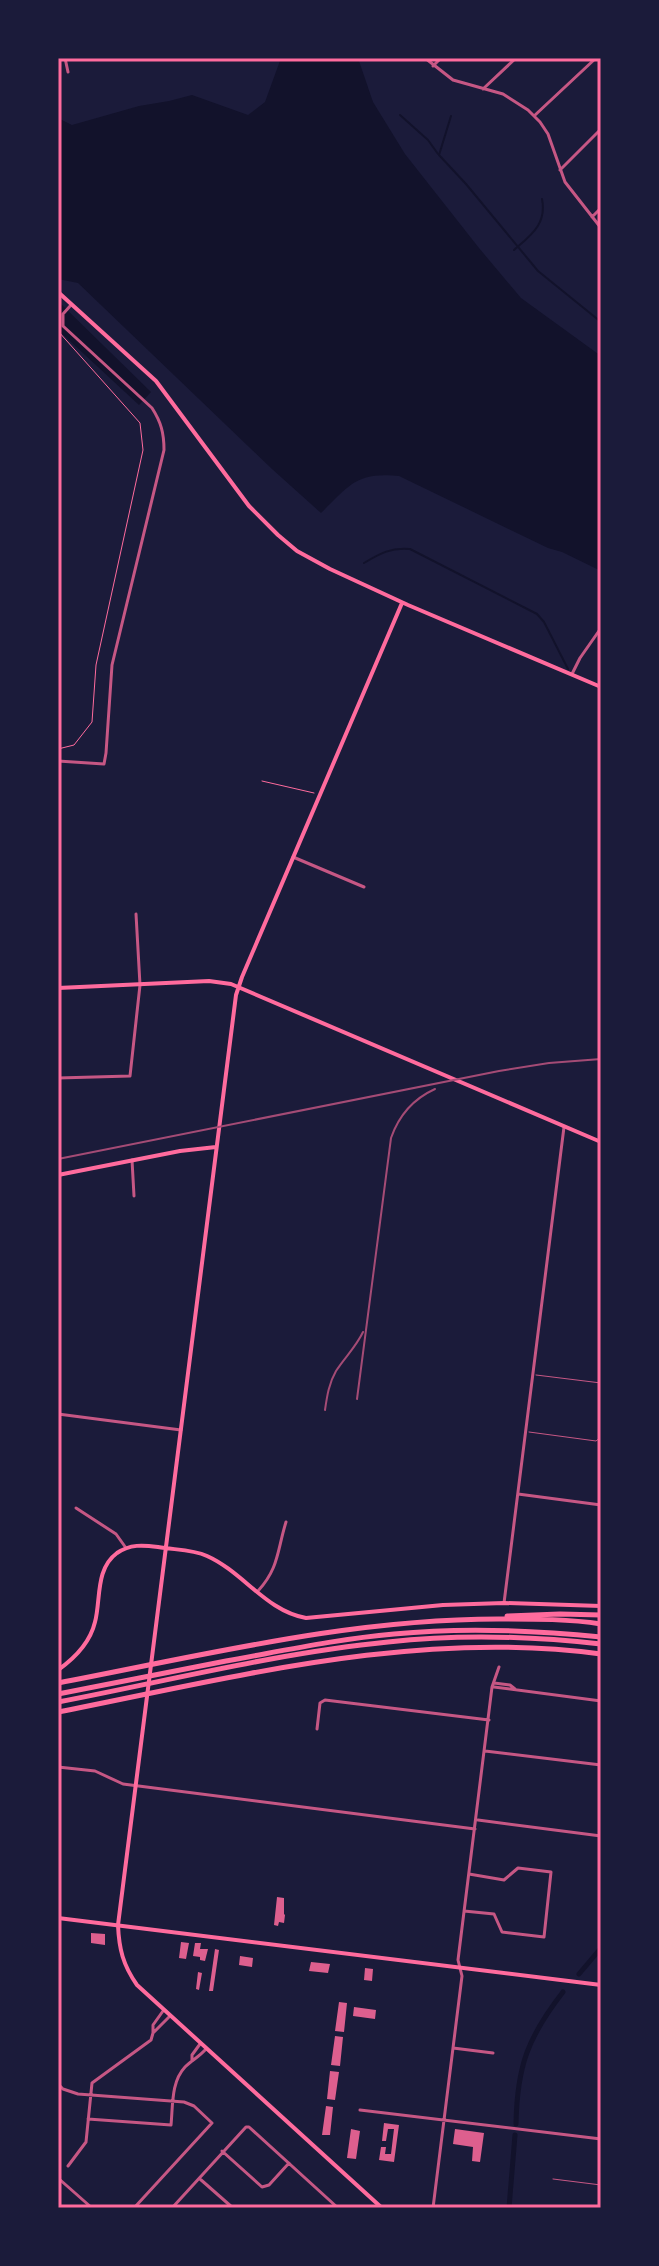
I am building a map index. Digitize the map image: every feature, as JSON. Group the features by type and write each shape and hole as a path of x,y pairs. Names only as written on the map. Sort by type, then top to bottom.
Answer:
{"highway":[{"path":"58,1683 312,1634 387,1624 521,1615 601,1615"},
{"path":"482,1619 544,1619 601,1624"},
{"path":"58,1694 357,1637 469,1630 601,1637"},
{"path":"58,1702 290,1656 391,1641 516,1637 601,1644"},
{"path":"58,1712 228,1678 406,1650 524,1647 601,1654"}],"main road":[{"path":"58,292 166,392 242,497 297,551 402,603 601,687"},
{"path":"382,2208 137,1985 127,1969 120,1947 118,1925 239,987 402,603"},
{"path":"58,988 211,981 239,987 601,1142"},
{"path":"58,1175 216,1147"},
{"path":"58,1670 80,1652 89,1638 106,1567 126,1548 140,1545 206,1555 285,1612 306,1618 429,1606 504,1603 601,1606"},
{"path":"58,1918 601,1985"}],"street":[{"path":"65,58 68,72"},
{"path":"425,58 453,80 511,98 534,116 551,140 565,182 601,228"},
{"path":"433,66 441,58"},
{"path":"483,89 516,58"},
{"path":"534,116 596,58"},
{"path":"560,170 601,129"},
{"path":"592,217 601,208"},
{"path":"58,761 104,764 112,665 164,450 164,433 152,408 63,326 63,314 72,305"},
{"path":"572,674 601,628"},
{"path":"293,857 364,887"},
{"path":"58,1078 130,1076 140,985 136,914"},
{"path":"504,1603 564,1126"},
{"path":"132,1160 134,1196"},
{"path":"58,1414 181,1430"},
{"path":"518,1494 601,1505"},
{"path":"76,1508 116,1534 126,1548"},
{"path":"257,1592 270,1578 286,1522"},
{"path":"433,2208 462,1976 458,1960 493,1685 499,1667"},
{"path":"493,1685 510,1685 515,1689 601,1701"},
{"path":"317,1729 322,1701 489,1720"},
{"path":"485,1751 601,1765"},
{"path":"58,1767 95,1771 118,1783 135,1786 475,1829"},
{"path":"476,1820 601,1836"},
{"path":"464,1911 494,1914 502,1932 544,1937 551,1872 518,1868 504,1880 469,1874"},
{"path":"68,2166 86,2142 92,2083 151,2040 153,2025 163,2011"},
{"path":"153,2033 169,2017"},
{"path":"192,2061 192,2055 200,2044"},
{"path":"453,2048 493,2053"},
{"path":"88,2119 171,2125 176,2079 206,2049"},
{"path":"58,2084 69,2091 90,2096 184,2102 194,2106 212,2123 134,2208"},
{"path":"360,2110 601,2139"},
{"path":"175,2207 222,2151 249,2127 338,2208"},
{"path":"222,2151 262,2187 269,2185 289,2163"},
{"path":"58,2178 92,2208"},
{"path":"199,2178 233,2208"},
{"path":"328,2208 332,2203"}],"lane":[{"path":"533,1375 601,1383"},
{"path":"526,1431 596,1441 601,1437"},
{"path":"553,2179 601,2185"}],"path":[{"path":"58,331 140,423 143,450 96,665 92,722 74,745 58,749"},
{"path":"262,781 321,795"}],"shaded area":[{"path":"281,58 358,58 373,102 405,154 479,248 521,298 601,356 601,571 399,476 373,476 355,482 321,513 78,283 58,279 58,118 72,125 192,95 248,115 265,102"},
{"path":"58,301 151,392 139,405 58,330"}],"building":[{"path":"277,1897 284,1898 285,1915 284,1923 279,1922 278,1926 274,1925"},
{"path":"91,1933 105,1934 105,1945 91,1943"},
{"path":"181,1942 189,1943 186,1959 179,1958"},
{"path":"195,1943 201,1943 200,1949 208,1949 205,1961 193,1956"},
{"path":"215,1949 219,1950 213,1991 209,1991"},
{"path":"240,1956 253,1958 252,1967 239,1965"},
{"path":"311,1962 330,1964 328,1973 309,1971"},
{"path":"365,1968 373,1969 372,1981 364,1980"},
{"path":"198,1972 202,1973 199,1990 196,1989"},
{"path":"339,2002 347,2003 344,2032 335,2031"},
{"path":"354,2007 376,2010 375,2019 353,2016"},
{"path":"335,2036 343,2037 340,2066 331,2065"},
{"path":"330,2071 339,2072 335,2100 327,2099"},
{"path":"326,2106 333,2107 330,2135 322,2135"},
{"path":"384,2123 399,2125 394,2162 379,2160 381,2147 386,2147 385,2154 391,2154 394,2129 388,2129 386,2141 382,2141"},
{"path":"351,2129 360,2131 356,2159 347,2158"},
{"path":"455,2129 484,2133 480,2162 472,2161 473,2147 453,2144"}],"waterway":[{"path":"400,115 428,140 438,154"},
{"path":"451,116 439,155 538,271 601,322"},
{"path":"514,250 540,222 542,199"},
{"path":"364,563 391,550 410,549 537,614 568,669"},
{"path":"579,1974 601,1948"},
{"path":"516,2124 519,2085 527,2053 541,2023 563,1992"},
{"path":"509,2208 515,2135"}],"railway":[{"path":"58,1159 499,1071 601,1059"},
{"path":"357,1399 391,1138 408,1109 435,1089"},
{"path":"325,1410 334,1376 363,1332"}]}
